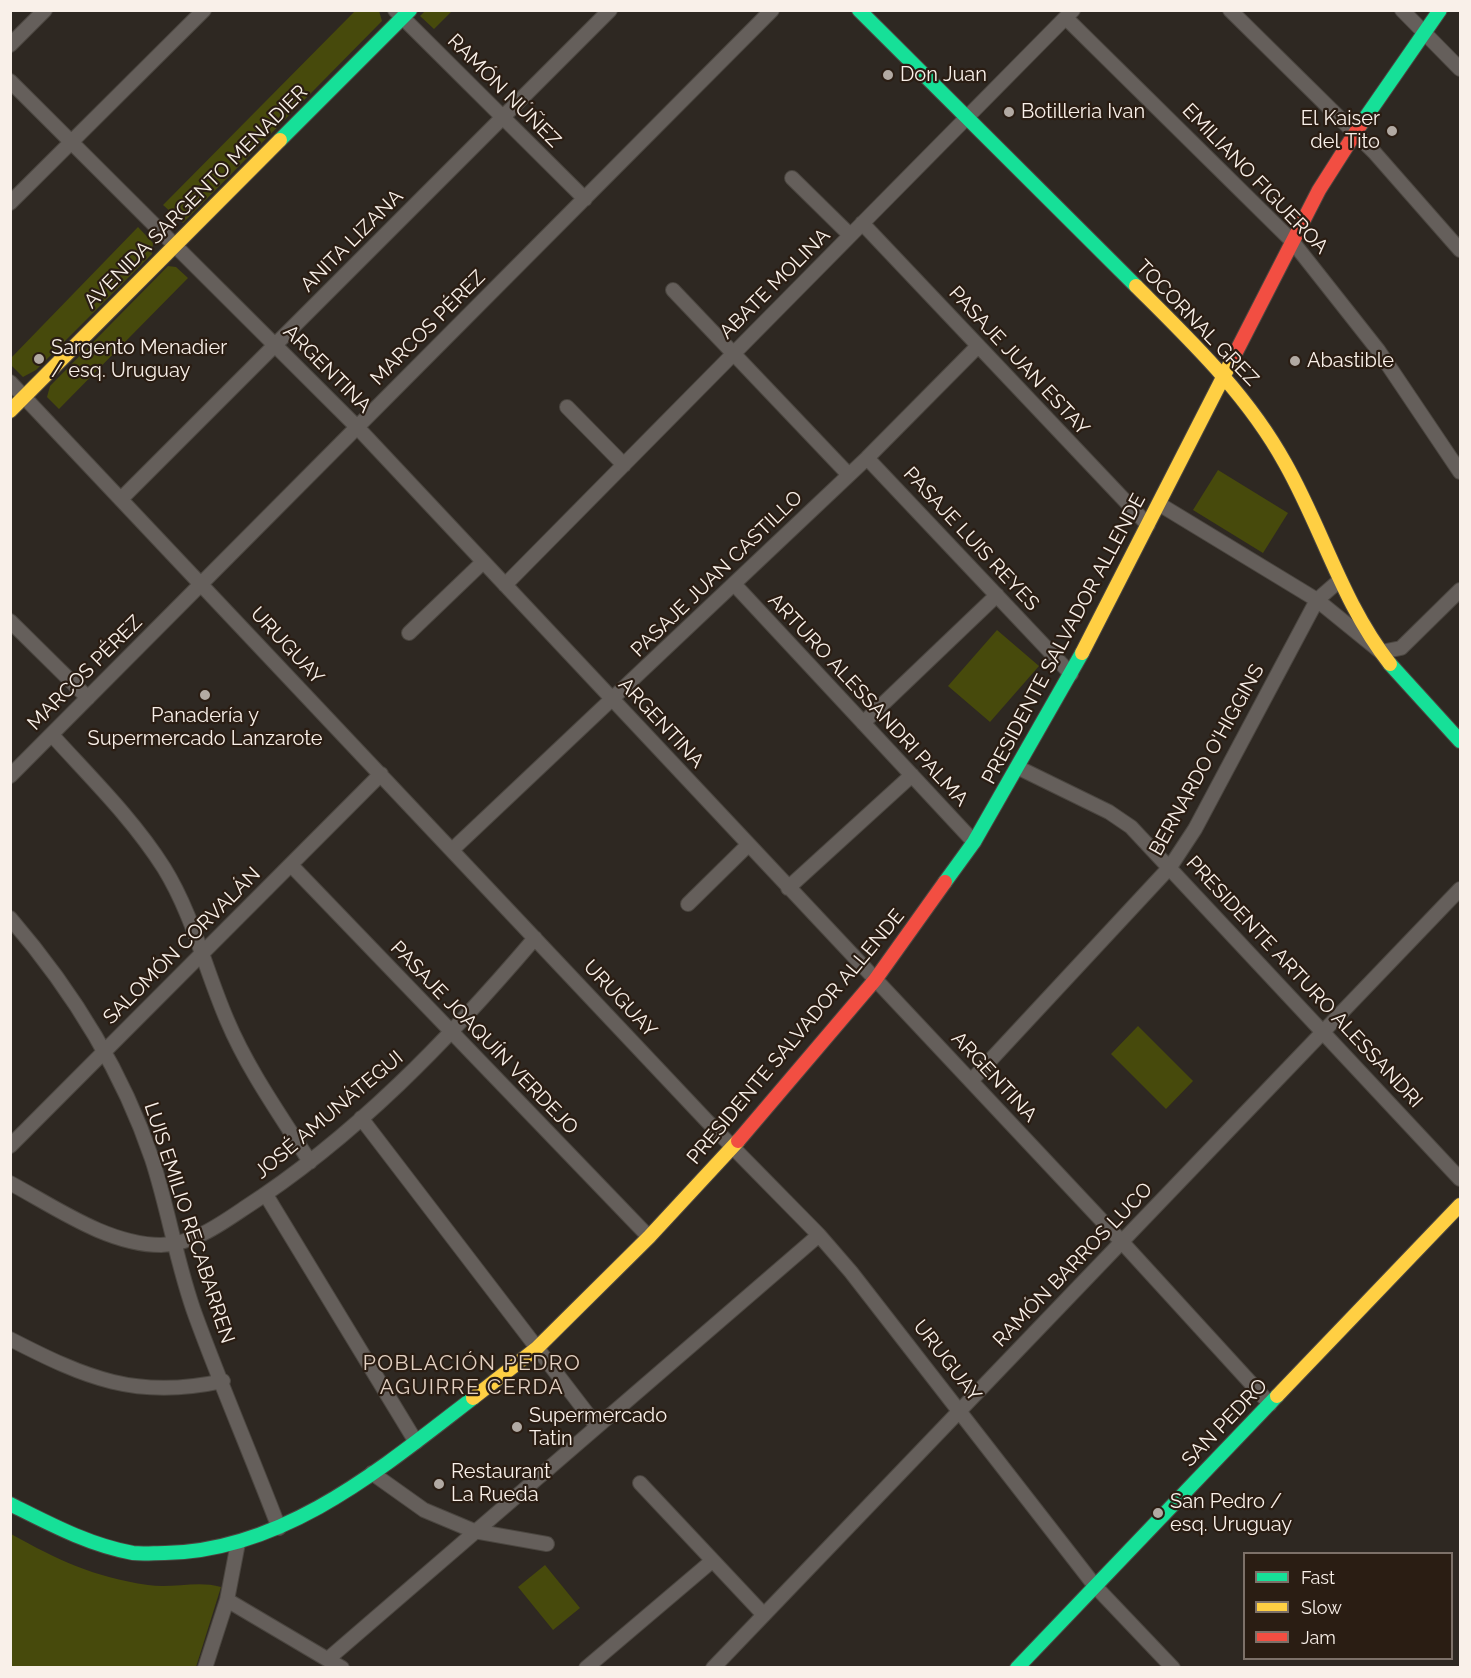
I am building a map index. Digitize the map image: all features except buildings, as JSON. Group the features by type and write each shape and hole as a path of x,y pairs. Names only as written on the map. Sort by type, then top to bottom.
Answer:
{"main road":[{"name":"TOCORNAL GREZ","path":"859,10 1224,375 1259,419 1281,455 1358,618 1381,652 1461,741"},
{"name":"PRESIDENTE SALVADOR ALLENDE","path":"10,1504 79,1538 134,1553 197,1552 238,1543 279,1528 321,1506 372,1473 416,1442 537,1348 650,1237 733,1147 875,980 916,926 974,842 1019,768 1071,674 1292,241 1354,133 1440,10"},
{"name":"AVENIDA SARGENTO MENADIER","path":"10,411 403,13"},
{"name":"SAN PEDRO","path":"1017,1668 1461,1205"}],"street":[{"path":"10,45 45,10"},
{"path":"10,204 204,10"},
{"name":"ANITA LIZANA","path":"121,499 610,10"},
{"name":"MARCOS PÉREZ","path":"10,776 772,10"},
{"path":"1230,10 1404,184 1461,250"},
{"path":"1402,10 1461,69"},
{"name":"RAMÓN NÚÑEZ","path":"403,13 585,199"},
{"name":"ABATE MOLINA","path":"505,585 1069,14"},
{"name":"EMILIANO FIGUEROA","path":"1069,14 1292,241 1371,341 1461,472"},
{"name":"ARGENTINA","path":"10,81 357,427 1121,1241 1270,1404"},
{"path":"792,178 850,235"},
{"name":"PASAJE JUAN ESTAY","path":"862,223 1148,525"},
{"path":"673,290 849,475"},
{"name":"PASAJE JUAN CASTILLO","path":"452,850 867,458 978,346"},
{"name":"URUGUAY","path":"10,382 733,1147 819,1235 961,1410 1095,1586 1173,1668"},
{"path":"567,406 624,465"},
{"name":"PASAJE LUIS REYES","path":"867,458 1071,674"},
{"path":"1159,504 1317,600 1381,652 1401,648 1461,590"},
{"path":"409,633 483,562"},
{"name":"BERNARDO O'HIGGINS","path":"971,1081 1170,867 1194,829 1317,600 1340,580"},
{"name":"ARTURO ALESSANDRI PALMA","path":"734,584 974,842"},
{"path":"863,723 997,596"},
{"path":"10,621 88,698"},
{"path":"52,735 121,810 152,849 176,890 241,1050 310,1162"},
{"name":"PRESIDENTE ARTURO ALESSANDRI","path":"1019,768 1117,816 1170,867 1461,1179"},
{"name":"SALOMÓN CORVALÁN","path":"10,1146 381,774"},
{"path":"788,888 912,775"},
{"path":"688,904 748,845"},
{"name":"PASAJE JOAQUÍN VERDEJO","path":"291,865 650,1237"},
{"name":"RAMÓN BARROS LUCO","path":"717,1666 1121,1241 1461,889"},
{"name":"LUIS EMILIO RECABARREN","path":"10,918 53,969 103,1051 144,1136 196,1317 279,1528"},
{"name":"JOSÉ AMUNÁTEGUI","path":"10,1183 80,1220 115,1235 148,1244 174,1244 205,1233 266,1195 310,1162 361,1118 452,1032 535,938"},
{"path":"361,1118 596,1425"},
{"path":"266,1195 416,1442"},
{"path":"328,1659 596,1425 819,1235"},
{"path":"10,1339 71,1369 107,1382 158,1389 223,1382"},
{"path":"372,1473 424,1510 474,1531 547,1544"},
{"path":"640,1483 764,1615"},
{"path":"205,1668 226,1600 238,1543"},
{"path":"586,1668 712,1561"},
{"path":"226,1600 342,1668"}],"shaded area":[{"path":"426,10 452,11 434,29 420,16"},
{"path":"355,11 379,11 382,21 183,223 163,205"},
{"path":"138,227 153,243 152,254 36,370 23,377 11,365 11,358"},
{"path":"168,266 176,267 188,278 59,409 47,397 50,386"},
{"path":"1218,470 1288,513 1263,553 1193,510"},
{"path":"997,630 1039,666 990,722 948,686"},
{"path":"1138,1026 1193,1081 1166,1109 1111,1054"},
{"path":"11,1534 76,1566 128,1582 157,1586 203,1584 221,1587 196,1667 11,1667"},
{"path":"545,1565 580,1608 553,1630 518,1587"}],"traffic: fast":[{"path":"280,140 410,10"},
{"path":"859,10 1136,286"},
{"path":"1361,124 1440,10"},
{"path":"945,882 974,842 1082,653"},
{"path":"1390,664 1460,741"},
{"path":"1017,1668 1277,1396"},
{"path":"10,1504 70,1533 101,1545 133,1553 209,1549 251,1538 291,1522 330,1501 367,1477 473,1398"}],"traffic: slow":[{"path":"10,411 280,140"},
{"path":"1136,286 1217,369 1270,438 1298,488 1359,616 1373,641 1390,664"},
{"path":"1082,653 1235,354"},
{"path":"473,1398 537,1348 649,1237 738,1141"},
{"path":"1277,1396 1460,1205"}],"traffic: jam":[{"path":"1235,354 1319,190 1361,124"},
{"path":"738,1141 875,980 945,882"}],"place":[{"name":"Don Juan","path":"888,75"},
{"name":"Botilleria Ivan","path":"1009,112"},
{"name":"El Kaiser del Tito","path":"1392,131"},
{"name":"Sargento Menadier / esq. Uruguay","path":"39,359"},
{"name":"Abastible","path":"1295,361"},
{"name":"Panadería y Supermercado Lanzarote","path":"205,695"},
{"name":"Supermercado Tatin","path":"517,1427"},
{"name":"Restaurant La Rueda","path":"439,1484"},
{"name":"San Pedro / esq. Uruguay","path":"1158,1513"}],"district":[{"name":"POBLACIÓN PEDRO AGUIRRE CERDA","path":"472,1376"}]}
